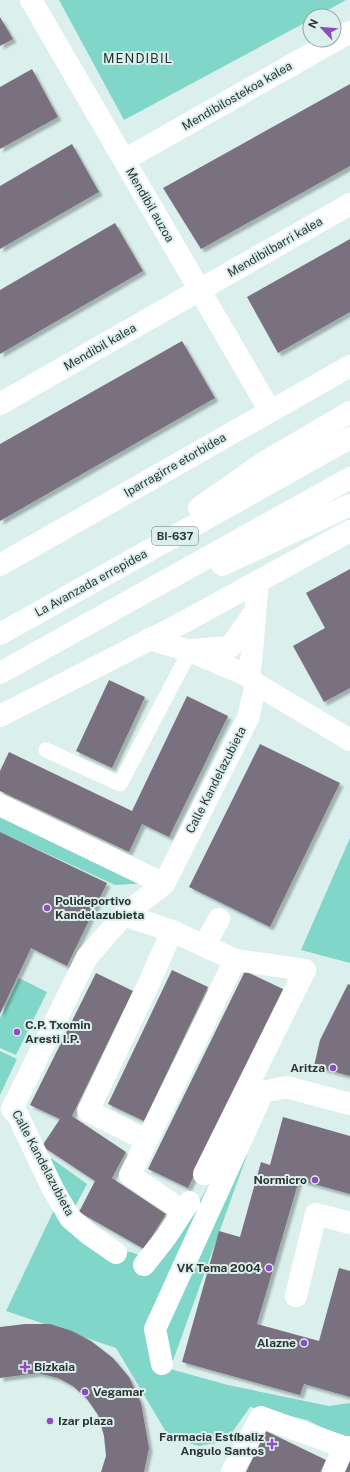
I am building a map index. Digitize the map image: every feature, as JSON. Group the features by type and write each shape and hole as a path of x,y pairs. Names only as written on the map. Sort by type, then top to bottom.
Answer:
{"main road":[{"name":"Mendibil auzoa","path":"31,0 270,411"},
{"name":"Mendibilostekoa kalea","path":"124,160 350,32"},
{"name":"Mendibilbarri kalea","path":"200,290 350,204"},
{"name":"Mendibil kalea","path":"0,404 200,290"},
{"name":"Iparragirre etorbidea","path":"0,565 350,366"},
{"path":"105,575 263,463 350,412"},
{"name":"La Avanzada errepidea","path":"0,634 350,438"},
{"name":"BI-637","path":"0,673 350,478"},
{"path":"61,639 350,505"},
{"path":"0,716 258,583 350,532"},
{"name":"Calle Kandelazubieta","path":"116,1254 70,1218 50,1182 18,1116 12,1109 87,958 124,915 164,884 248,718 252,680 254,613 258,583"},
{"path":"190,651 230,647 254,613"},
{"path":"149,639 190,651 252,680 350,740"},
{"path":"0,805 164,884"},
{"path":"124,915 172,931 235,960 305,970 204,1174"},
{"path":"204,946 219,918"},
{"path":"146,1140 88,1111 150,981 172,931"},
{"path":"144,1265 166,1237 180,1202 130,1175 235,960"},
{"path":"162,1364 155,1329 263,1092 286,1087 350,1104"},
{"path":"296,1296 316,1214 350,1223"},
{"path":"232,1472 261,1416 347,1447 333,1472"}],"lane":[{"path":"46,750 120,784 190,651"}],"green space":[{"path":"59,0 346,0 332,8 302,8 302,24 124,120"},
{"path":"0,811 150,883 115,885 0,832"},
{"path":"350,838 350,963 301,950"},
{"path":"19,978 47,992 16,1055 0,1048 0,1018"},
{"path":"0,1051 17,1059 0,1095"},
{"path":"232,1141 247,1155 170,1369 228,1385 329,1406 350,1403 350,1443 307,1420 250,1407 226,1441 199,1446 169,1437 116,1348 6,1311 53,1212 51,1158 87,1184 67,1222 105,1250 131,1252 141,1256 198,1204"}],"building":[{"path":"0,17 13,39 0,46"},
{"path":"32,69 58,117 0,149 0,87"},
{"path":"350,84 350,166 201,249 163,188"},
{"path":"72,144 99,192 0,249 0,186"},
{"path":"115,223 143,271 0,354 0,290"},
{"path":"350,239 350,312 278,353 247,297"},
{"path":"182,341 215,398 0,521 0,444"},
{"path":"350,569 350,688 324,702 293,646 325,628 306,593"},
{"path":"109,680 145,697 112,768 76,751"},
{"path":"187,696 228,716 169,837 142,824 129,852 0,791 0,771 9,752 132,811"},
{"path":"260,744 340,783 270,927 189,887"},
{"name":"Polideportivo Kandelazubieta","path":"0,832 107,883 67,966 31,948 0,1014"},
{"path":"172,970 208,987 144,1121 108,1104"},
{"path":"245,971 285,990 188,1188 148,1169"},
{"path":"96,973 133,991 72,1116 126,1152 112,1178 166,1214 144,1249 79,1212 95,1181 42,1146 60,1119 30,1105"},
{"path":"348,984 350,985 350,1076 314,1066 320,1040"},
{"path":"283,1117 350,1136 350,1194 299,1180 257,1324 319,1341 339,1268 350,1271 350,1397 304,1384 300,1395 182,1362 219,1231 240,1237 261,1162 270,1165"},
{"path":"25,1324 50,1324 72,1331 91,1341 113,1358 129,1377 141,1403 149,1448 144,1472 101,1472 106,1456 104,1436 98,1415 87,1399 73,1386 58,1378 38,1373 0,1378 0,1327"},
{"path":"266,1431 326,1460 320,1472 246,1472"},
{"path":"350,1456 350,1472 343,1472"}],"place":[{"name":"Polideportivo Kandelazubieta","path":"47,908"},
{"name":"C.P. Txomin Aresti I.P.","path":"17,1032"},
{"name":"Aritza","path":"333,1068"},
{"name":"Normicro","path":"315,1180"},
{"name":"VK Tema 2004","path":"269,1268"},
{"name":"Alazne","path":"304,1343"},
{"name":"Bizkaia","path":"25,1367"},
{"name":"Vegamar","path":"85,1392"},
{"name":"Izar plaza","path":"50,1421"},
{"name":"Farmacia Estíbaliz Angulo Santos","path":"272,1444"}],"district":[{"name":"MENDIBIL","path":"138,58"}]}
